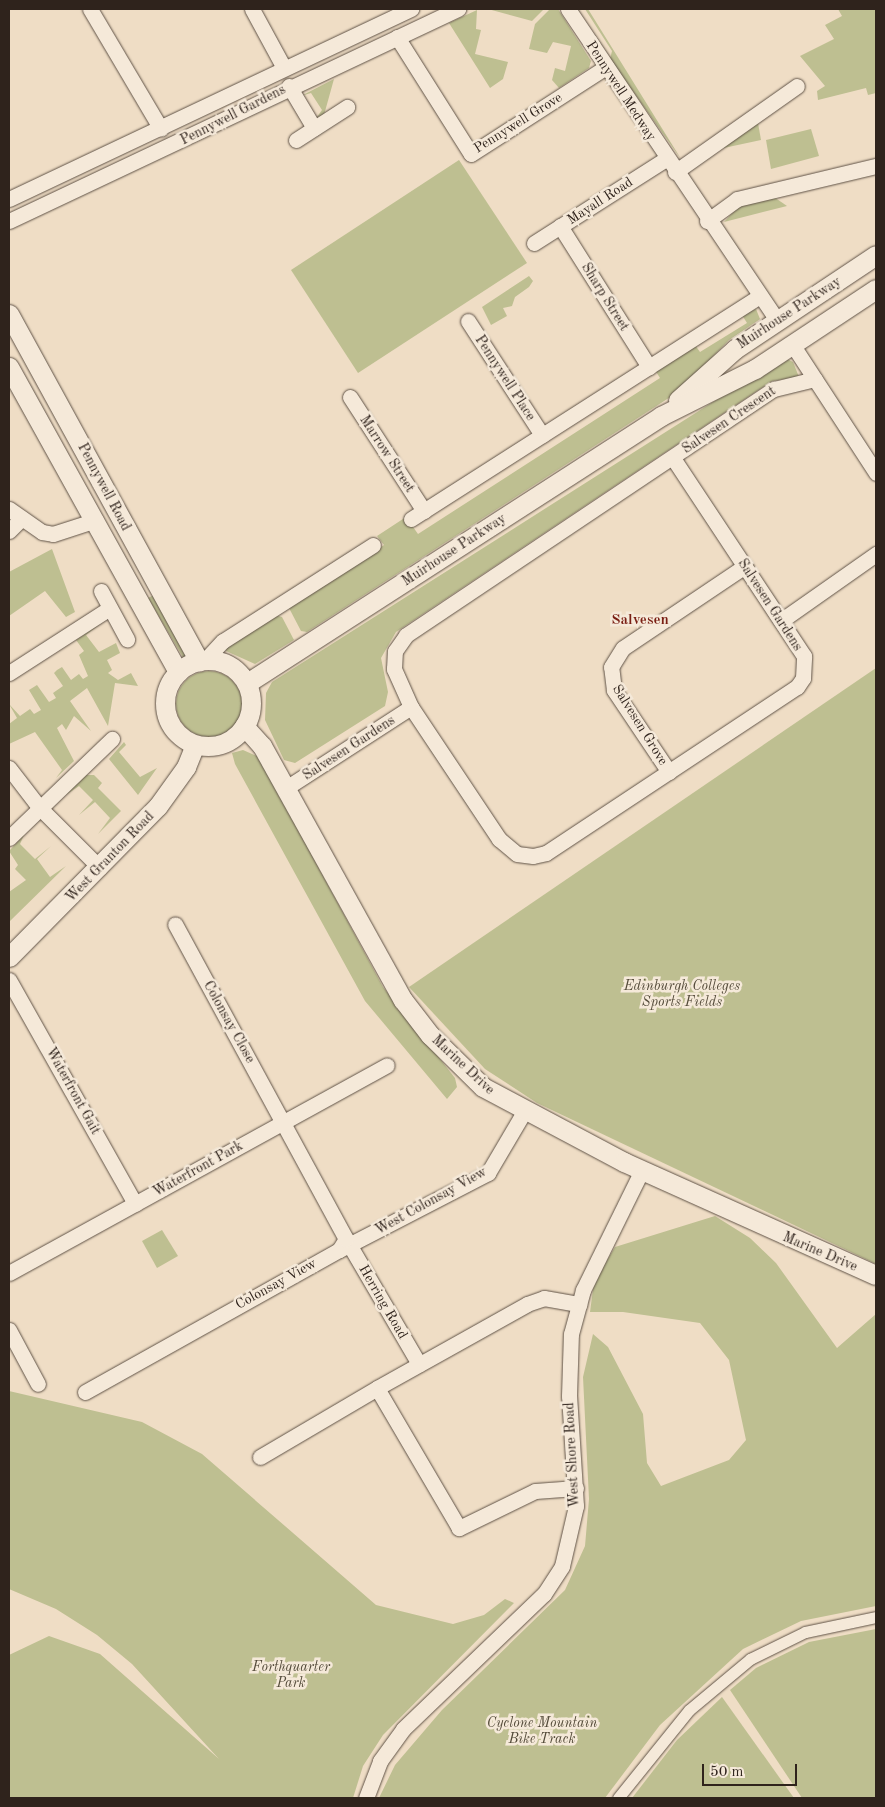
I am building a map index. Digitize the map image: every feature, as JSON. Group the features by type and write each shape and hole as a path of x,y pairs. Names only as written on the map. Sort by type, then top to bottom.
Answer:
{"street":[{"path":"90,9 161,129"},
{"path":"252,9 283,66"},
{"name":"Pennywell Gardens","path":"9,222 156,155 289,86 458,9"},
{"name":"Pennywell Medway","path":"568,9 707,221 777,320"},
{"name":"Pennywell Gardens","path":"9,199 161,129 283,66 356,34 403,10"},
{"path":"356,34 364,52"},
{"name":"Pennywell Grove","path":"397,37 472,154 606,68"},
{"path":"289,86 314,128"},
{"path":"675,172 797,86"},
{"path":"296,140 347,107"},
{"name":"Mayall Road","path":"534,243 666,159"},
{"path":"707,221 737,199 876,166"},
{"name":"Sharp Street","path":"560,226 649,367"},
{"name":"Muirhouse Parkway","path":"661,416 735,349 876,255"},
{"name":"Muirhouse Parkway","path":"247,684 661,416 755,369 876,289"},
{"path":"542,435 760,296"},
{"name":"Pennywell Road","path":"9,314 202,660"},
{"name":"Pennywell Place","path":"468,321 542,435"},
{"path":"792,344 875,469"},
{"name":"Pennywell Road","path":"9,366 96,520 178,672"},
{"name":"Salvesen Crescent","path":"673,458 774,389 815,379"},
{"name":"Marrow Street","path":"350,397 418,515 542,435"},
{"name":"Salvesen Gardens","path":"673,458 782,620 804,656 803,678 797,687 546,853 525,857 499,840 411,707 394,669 396,651 406,634 673,458"},
{"path":"9,509 53,534 96,520"},
{"path":"9,531 22,518"},
{"path":"202,660 233,668 247,684 251,710 244,726 225,743 195,744 174,730 165,713 167,688 178,672 202,660 223,641 373,545"},
{"path":"782,620 876,554"},
{"name":"Salvesen Grove","path":"669,772 614,690 611,667 624,648 745,566"},
{"path":"102,591 127,639"},
{"path":"9,673 110,608"},
{"name":"Salvesen Gardens","path":"286,788 411,707"},
{"name":"Marine Drive","path":"244,726 262,746 403,1000 457,1063 483,1087 524,1112 642,1170 876,1275"},
{"path":"9,838 39,807 112,739"},
{"name":"West Granton Road","path":"9,957 100,868 158,806 186,767 195,744"},
{"path":"9,768 39,807 100,868"},
{"name":"Colonsay Close","path":"175,924 284,1121"},
{"name":"Waterfront Gait","path":"9,980 135,1204"},
{"name":"Waterfront Park","path":"9,1273 387,1065"},
{"name":"West Colonsay View","path":"345,1245 488,1173 524,1112"},
{"path":"284,1121 345,1245"},
{"name":"West Shore Road","path":"366,1798 380,1761 403,1729 519,1620 554,1580 568,1550 576,1488 569,1396 571,1334 579,1304 642,1170"},
{"name":"Herring Road","path":"345,1245 419,1364"},
{"name":"Colonsay View","path":"86,1392 345,1245"},
{"path":"260,1457 377,1388 527,1304 544,1298 579,1304"},
{"path":"9,1330 38,1384"},
{"path":"377,1388 459,1528 536,1491 576,1488"},
{"path":"618,1798 684,1716 750,1659 805,1632 876,1617"}],"green space":[{"path":"488,9 544,9 532,21"},
{"path":"550,9 558,9 591,61 589,68 559,88 552,80 555,68 565,71 571,46 553,42 547,53 529,49 535,24"},
{"path":"585,9 588,9 681,159 610,59 612,51"},
{"path":"838,9 876,9 876,93 868,95 866,88 818,100 817,91 825,86 800,56 834,39 825,25 842,16"},
{"path":"477,10 476,29 481,30 475,54 508,62 503,79 490,88 449,23"},
{"path":"334,79 324,115 317,117 322,110 311,93 301,96"},
{"path":"758,123 761,140 719,149 754,124"},
{"path":"811,129 819,156 771,169 766,140"},
{"path":"459,160 527,263 358,373 291,270"},
{"path":"774,197 787,206 724,222 739,206"},
{"path":"529,276 533,281 529,287 515,297 512,306 503,308 507,316 491,325 482,307"},
{"path":"756,309 760,319 729,340 678,392 307,632 301,631 289,608 384,545 377,536 406,517 418,534 660,378 655,370 695,345 700,352 747,323 742,315"},
{"path":"787,359 793,362 799,377 772,381 396,632 381,658 388,692 385,706 295,763 284,760 265,720 266,693 272,682 776,362"},
{"path":"52,549 75,612 66,617 45,591 9,616 9,572"},
{"path":"154,595 187,656 184,659 148,598"},
{"path":"275,615 282,617 294,640 255,664 226,651 225,647"},
{"path":"103,622 86,635 99,652 116,643 120,653 107,660 112,670 108,673 118,680 131,673 138,686 115,683 108,726 87,688 70,701 91,731 74,716 66,730 62,724 57,728 74,761 56,778 62,770 35,732 9,744 9,724 17,718 9,704 20,716 30,709 34,714 41,710 29,690 37,685 49,702 56,698 53,693 63,686 54,673 57,670 62,667 71,680 79,674 83,679 88,676 79,655 84,651 76,640"},
{"name":"Edinburgh Colleges Sports Fields","path":"876,668 876,1264 537,1103 485,1069 409,987"},
{"path":"209,671 222,674 232,681 239,691 242,704 239,717 232,727 222,734 209,737 196,734 186,727 179,717 176,704 179,691 186,681 196,674"},
{"path":"124,742 126,745 119,752 140,777 157,768 138,795 109,759"},
{"path":"243,750 259,757 383,987 455,1078 457,1087 447,1099 365,1001 235,764 232,753"},
{"path":"86,775 94,775 102,783 98,788 121,811 98,834 110,818 95,802 79,815 93,800 79,786 66,795"},
{"path":"24,835 20,844 35,859 51,846 37,859 50,877 66,866 9,922 9,892 26,880 15,869 18,865 9,851"},
{"name":"Cyclone Mountain Bike Track","path":"715,1216 750,1238 776,1263 837,1348 876,1314 876,1606 801,1621 743,1649 660,1725 605,1798 379,1798 395,1765 442,1710 565,1590 585,1546 589,1499 583,1377 593,1334 608,1347 643,1414 647,1463 661,1486 729,1460 746,1440 729,1360 700,1323 623,1312 590,1312 594,1282 615,1247"},
{"path":"162,1230 178,1256 157,1268 142,1241"},
{"name":"Forthquarter Park","path":"9,1391 142,1422 202,1454 376,1605 453,1624 484,1615 505,1599 514,1603 383,1735 363,1766 353,1798 9,1798 9,1655 49,1636 100,1654 219,1759 132,1664 97,1635 56,1609 9,1589"},
{"path":"876,1629 876,1798 802,1798 730,1690 756,1668 809,1642"},
{"path":"722,1697 794,1798 632,1798 677,1740"}],"district":[{"name":"Salvesen","path":"640,621"}]}
